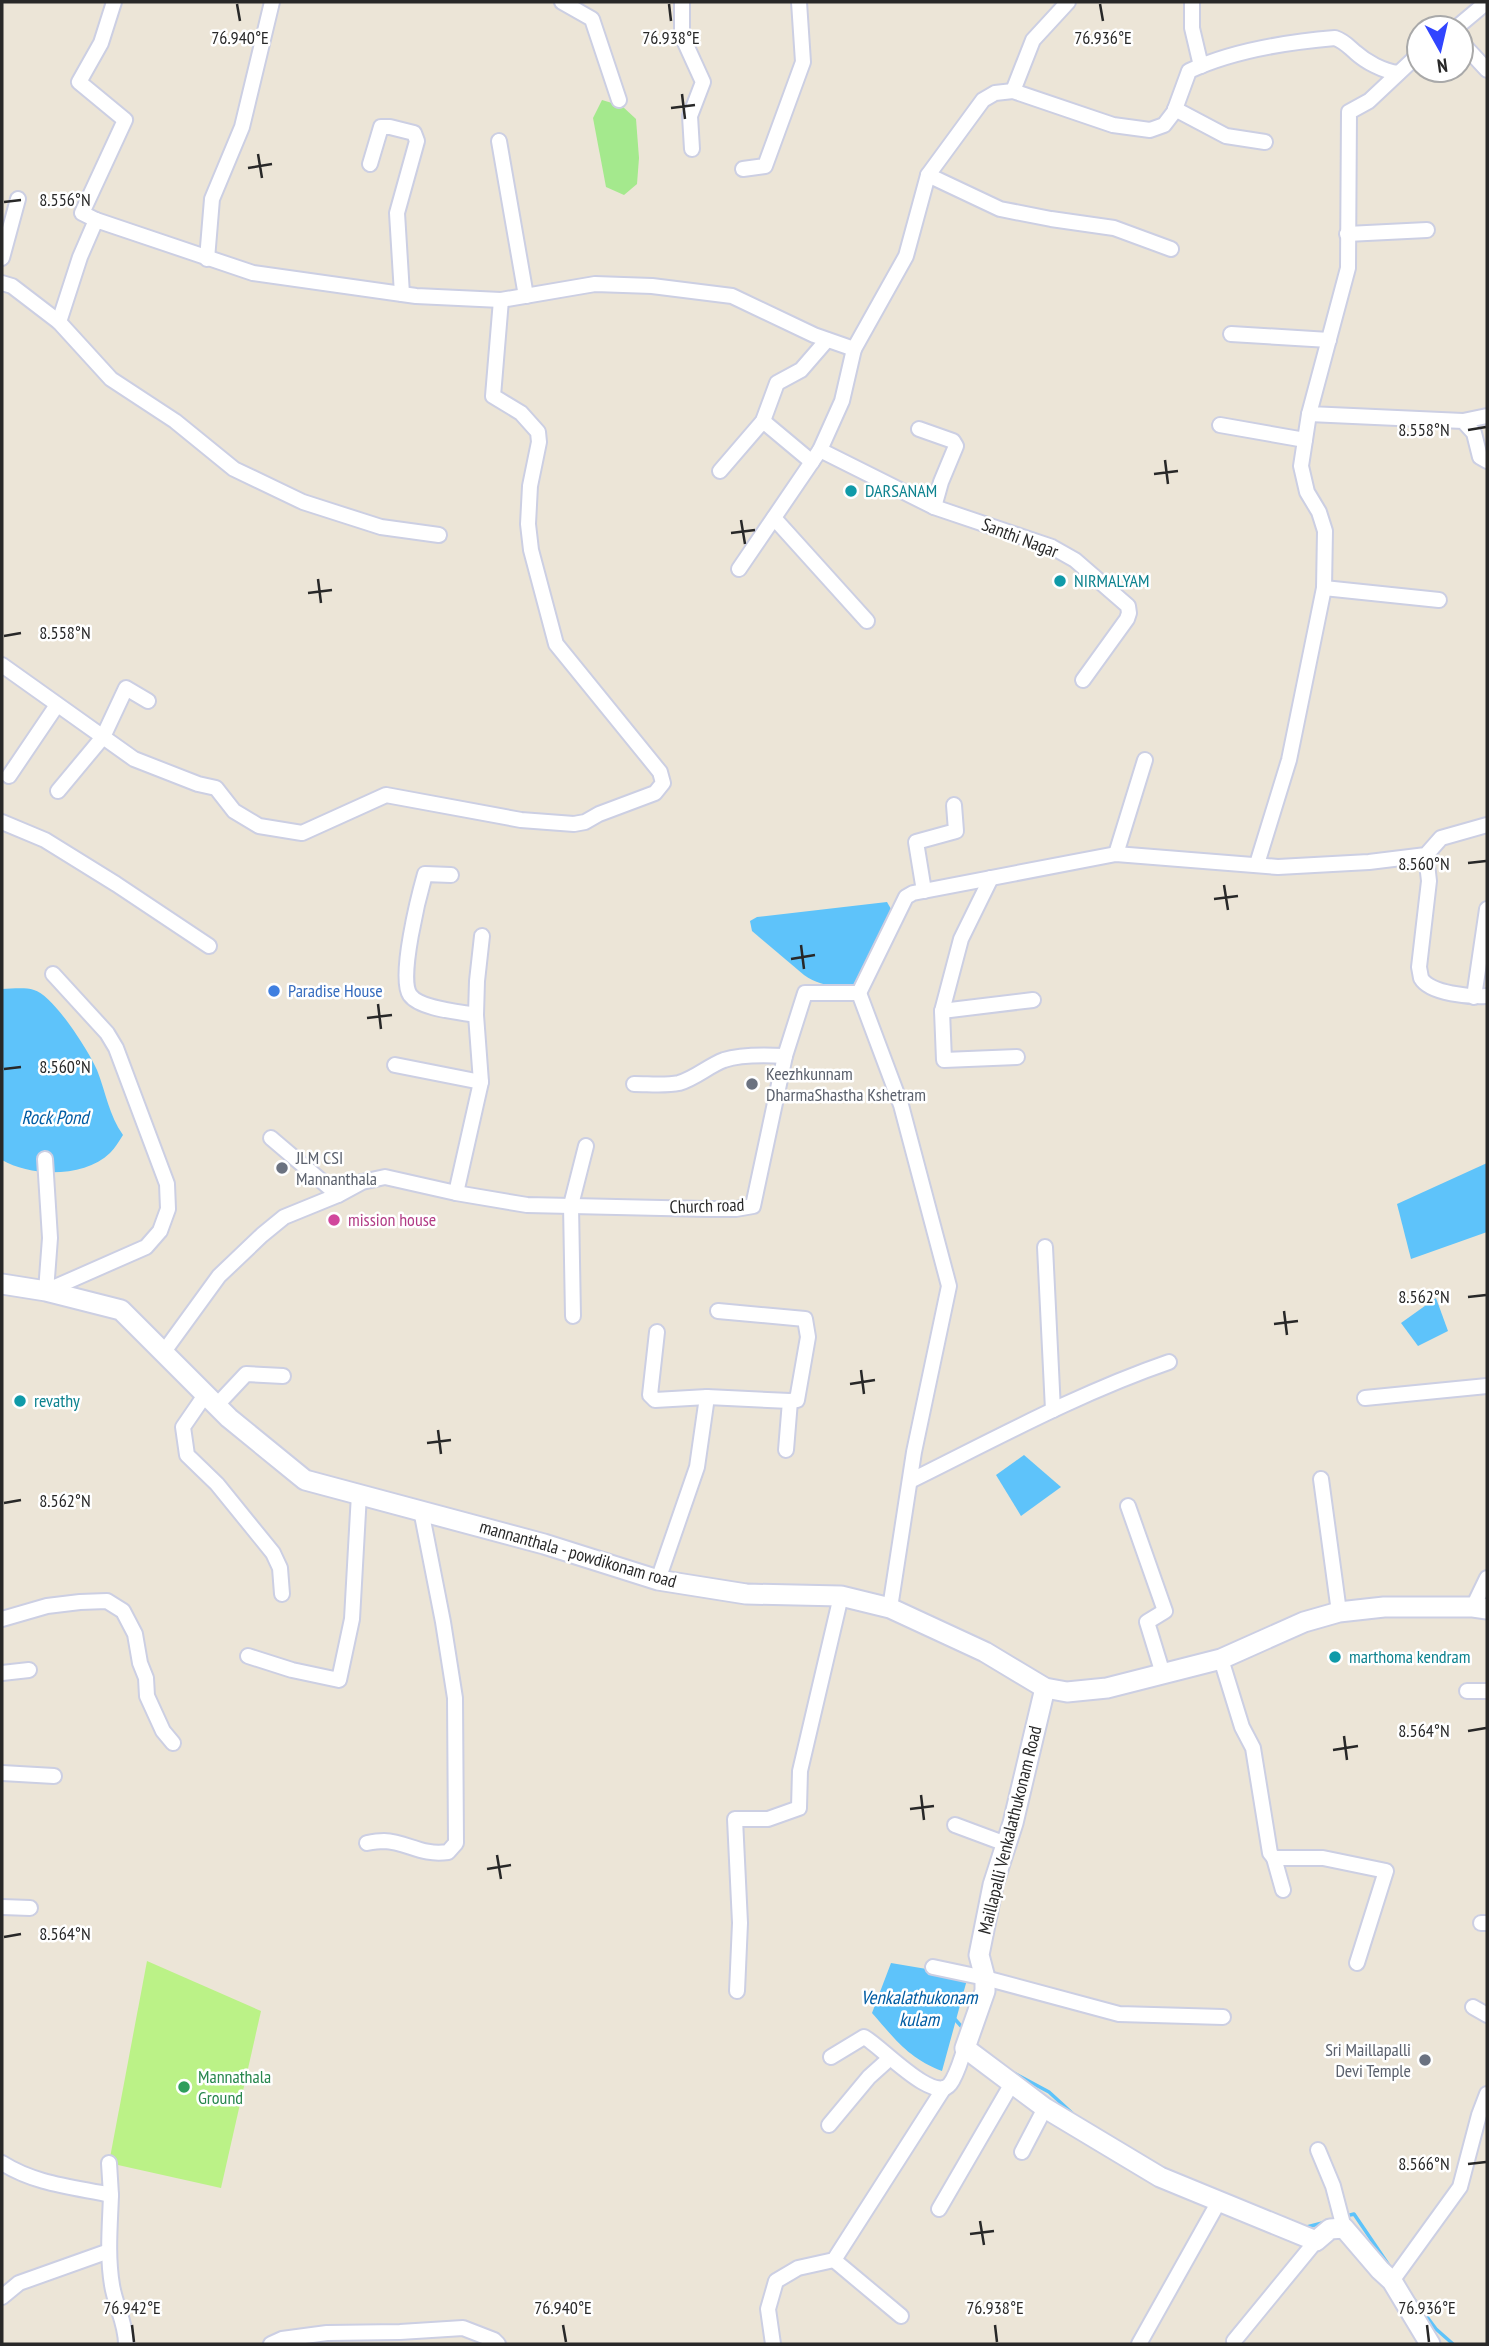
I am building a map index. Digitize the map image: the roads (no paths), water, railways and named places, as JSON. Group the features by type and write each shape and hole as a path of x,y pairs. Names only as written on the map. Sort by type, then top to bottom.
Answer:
{"main road":[{"name":"mannanthala - powdikonam road","path":"2,1284 46,1291 121,1310 211,1400 304,1480 544,1544 658,1580 746,1594 841,1596 890,1608 985,1652 1045,1688 1086,1691 1163,1674 1221,1659 1304,1622 1339,1612 1384,1607 1480,1608"},
{"name":"Maillapalli Venkalathukonam Road","path":"965,2048 985,1991 985,1978 979,1955 993,1885 1013,1823 1045,1688"},
{"path":"965,2048 1045,2108 1160,2177 1316,2241 1330,2229 1344,2228 1392,2281 1430,2344"}],"street":[{"path":"114,2 101,43 79,82 125,120 82,213 96,220 253,273 402,294 501,300 595,285 652,286 732,296 827,340 854,349"},
{"path":"208,259 212,199 242,127 272,2"},
{"path":"562,2 592,19 620,100"},
{"path":"682,2 682,36 703,82 690,116 692,149"},
{"path":"743,169 765,166 803,62 799,2"},
{"path":"1013,91 1033,40 1068,2"},
{"path":"1192,2 1192,28 1201,66"},
{"path":"1473,14 1487,2"},
{"path":"738,569 816,456 842,401 854,349 906,256 928,175 983,100 995,93 1013,91 1113,125 1150,130 1164,125 1175,109 1186,73 1231,56 1294,42 1335,38 1342,40 1356,54 1380,69 1398,73"},
{"path":"1475,57 1487,70"},
{"path":"1257,864 1289,760 1324,588 1325,531 1319,512 1307,492 1301,466 1309,414 1348,268 1349,112 1369,102 1405,67"},
{"path":"1175,109 1226,136 1265,142"},
{"path":"370,164 381,127 414,133 417,141 397,213 402,294"},
{"path":"499,141 526,296"},
{"path":"928,175 1000,209 1114,228 1171,249"},
{"path":"2,258 18,199"},
{"path":"59,322 80,257 96,220"},
{"path":"1347,234 1427,230"},
{"path":"2,283 12,286 59,322 111,379 175,421 234,469 303,502 381,527 439,535"},
{"path":"2,665 134,759 215,788 234,811 259,826 302,833 386,795 521,820 574,824 586,822 655,793 663,783 660,772 556,644 531,550 528,524 530,486 539,443 538,432 521,413 493,396 501,300"},
{"path":"1231,334 1329,340"},
{"path":"720,471 763,421 777,383 800,370 827,340"},
{"path":"1309,414 1463,421 1487,416"},
{"name":"Santhi Nagar","path":"763,421 816,456 934,507 1052,547 1074,560 1128,606 1129,613 1083,680"},
{"path":"1463,421 1474,433 1480,457 1487,461"},
{"path":"1220,425 1305,440"},
{"path":"919,429 953,441 956,446 934,507"},
{"path":"774,518 867,621"},
{"path":"1324,588 1439,600"},
{"path":"58,791 103,737 126,688 148,701"},
{"path":"9,776 57,705"},
{"path":"1116,854 1145,760"},
{"path":"924,891 916,842 956,831 954,805"},
{"path":"2,822 45,840 209,946"},
{"path":"890,1608 910,1481 949,1286 901,1105 859,993 906,897 913,893 1116,854 1278,867 1426,855 1441,838 1487,825"},
{"path":"1426,855 1429,881 1419,967 1421,978 1431,988 1480,997 1487,909"},
{"path":"451,876 425,874 415,908 405,982 410,995 421,1004 476,1015"},
{"path":"991,878 961,939 942,1011 944,1060 1017,1057"},
{"path":"456,1193 481,1082 476,1015 482,936"},
{"path":"45,1159 50,1238 46,1291 146,1247 160,1231 168,1209 167,1184 116,1048 107,1033 54,974"},
{"name":"Church road","path":"163,1353 219,1276 262,1235 284,1217 362,1182 385,1177 527,1205 706,1209 753,1206 785,1056 805,993 859,993"},
{"path":"942,1011 1033,1000"},
{"path":"634,1084 676,1084 726,1059 785,1056"},
{"path":"395,1065 481,1082"},
{"path":"271,1138 338,1195"},
{"path":"573,1316 571,1205 586,1146"},
{"path":"1045,1247 1053,1410"},
{"path":"657,1332 650,1395 655,1400 707,1397 797,1400 808,1337 805,1319 718,1311"},
{"path":"910,1481 1053,1410 1126,1377 1169,1362"},
{"path":"282,1594 280,1568 273,1553 217,1484 187,1455 183,1427 211,1400 246,1374 283,1376"},
{"path":"1366,1398 1487,1386"},
{"path":"658,1580 697,1467 707,1397"},
{"path":"786,1450 790,1401"},
{"path":"1321,1479 1339,1612"},
{"path":"248,1656 292,1670 338,1680 352,1619 359,1494"},
{"path":"1128,1506 1165,1611 1147,1622 1163,1674"},
{"path":"367,1843 384,1841 432,1854 448,1852 456,1843 455,1698 421,1510"},
{"path":"1480,1608 1487,1578"},
{"path":"737,1991 740,1923 735,1819 768,1819 799,1808 800,1771 841,1596"},
{"path":"2,1619 47,1606 80,1602 107,1601 123,1611 135,1634 140,1663 146,1678 147,1696 163,1731 173,1743"},
{"path":"1221,1659 1242,1727 1253,1748 1267,1848 1274,1858 1283,1890"},
{"path":"2,1673 29,1670"},
{"path":"1468,1691 1487,1691"},
{"path":"2,1773 54,1776"},
{"path":"955,1825 1006,1844"},
{"path":"1274,1858 1323,1857 1386,1871 1357,1963"},
{"path":"2,1907 30,1908"},
{"path":"933,1967 1119,2014 1223,2017"},
{"path":"1473,2007 1487,2014"},
{"path":"831,2057 864,2037 889,2059 934,2089 944,2088"},
{"path":"773,2344 768,2309 776,2281 798,2268 834,2260 944,2088 951,2083 965,2048"},
{"path":"829,2125 869,2077 889,2059"},
{"path":"939,2209 1011,2085"},
{"path":"1392,2281 1460,2188 1487,2094"},
{"path":"1022,2152 1045,2108"},
{"path":"1318,2150 1333,2186 1344,2228"},
{"path":"2,2163 20,2175 111,2195"},
{"path":"109,2163 109,2251 112,2287 126,2338 136,2344"},
{"path":"1139,2344 1218,2203"},
{"path":"1234,2341 1316,2241"},
{"path":"2,2297 19,2283 109,2251"},
{"path":"834,2260 901,2316"},
{"path":"271,2344 282,2339 327,2333 463,2328 498,2344"}],"water":[{"path":"887,902 891,909 854,984 847,985 834,986 810,979 752,931 750,921 757,917"},
{"name":"Rock Pond","path":"2,989 34,990 42,994 70,1025 93,1061 111,1112 123,1135 112,1151 99,1161 72,1171 42,1172 27,1170 2,1160"},
{"path":"1487,1163 1487,1232 1411,1259 1397,1204"},
{"path":"1436,1298 1448,1331 1418,1346 1401,1323"},
{"path":"1024,1455 1061,1487 1021,1516 996,1475"},
{"name":"Venkalathukonam kulam","path":"891,1963 968,1976 942,2071 911,2054 872,2013"}],"waterway":[{"path":"953,2017 961,2026"},
{"path":"1012,2072 1049,2092 1072,2113"},
{"path":"1346,2216 1354,2214 1390,2267"},
{"path":"1303,2228 1326,2222"},
{"path":"1413,2298 1436,2329 1453,2344"}],"place":[{"name":"DARSANAM","path":"851,491"},
{"name":"NIRMALYAM","path":"1060,581"},
{"name":"Paradise House","path":"274,991"},
{"name":"Keezhkunnam DharmaShastha Kshetram","path":"752,1084"},
{"name":"JLM CSI Mannanthala","path":"282,1168"},
{"name":"mission house","path":"334,1220"},
{"name":"revathy","path":"20,1401"},
{"name":"marthoma kendram","path":"1335,1657"},
{"name":"Sri Maillapalli Devi Temple","path":"1425,2060"},
{"name":"Mannathala Ground","path":"184,2087"}]}
